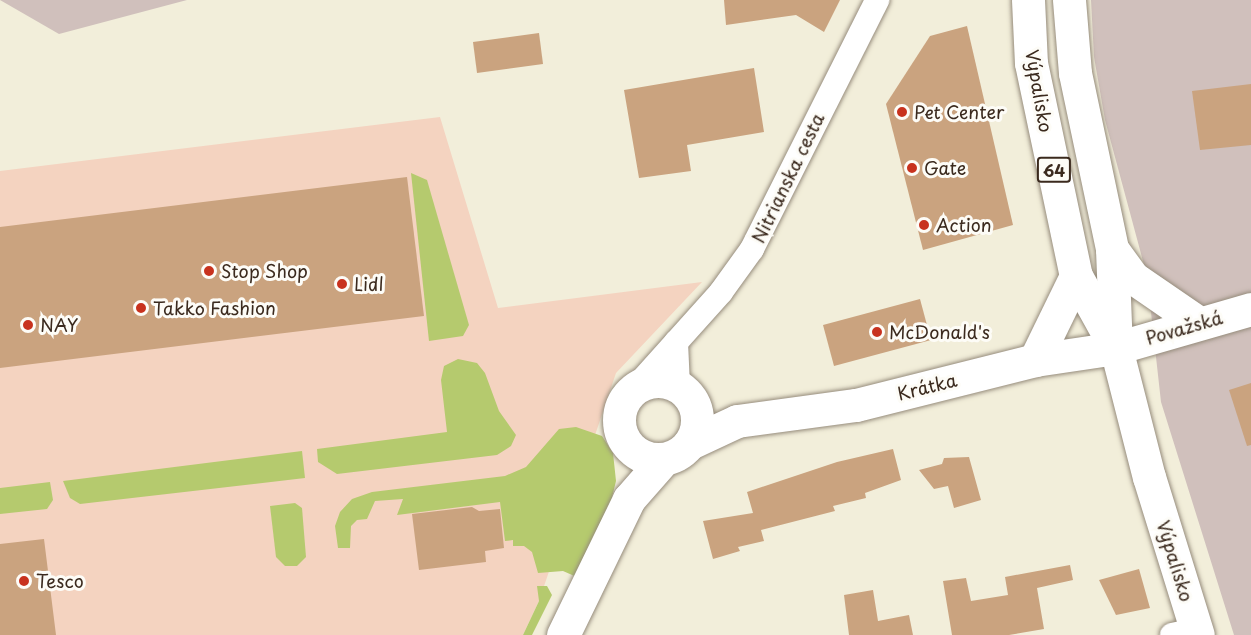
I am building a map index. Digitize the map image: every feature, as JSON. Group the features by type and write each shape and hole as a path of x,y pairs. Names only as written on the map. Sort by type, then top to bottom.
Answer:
{"main road":[{"name":"Výpalisko","path":"1028,0 1031,63 1076,276 1116,348"},
{"name":"Výpalisko","path":"1070,0 1074,73 1112,249 1116,348 1189,633"},
{"name":"64","path":"1112,249 1132,278 1199,323"},
{"path":"1035,360 1076,276"},
{"name":"Považská","path":"1116,348 1251,309"},
{"name":"Krátka","path":"677,451 737,421 856,405 1035,360 1116,348"},
{"path":"629,499 630,449 620,430 619,414 624,400 635,388 658,381 737,421"},
{"path":"571,629 629,499 677,451 697,423 686,394"},
{"path":"630,449 649,459 677,451"}],"street":[{"name":"Nitrianska cesta","path":"635,388 734,276 762,233 877,0"},
{"path":"676,342 686,394"}],"shaded area":[{"path":"0,0 187,0 59,34"},
{"path":"1091,0 1251,0 1251,635 1234,635 1161,402 1147,276 1105,120 1094,57"},
{"path":"440,117 498,308 702,282 616,373 539,601 523,635 0,635 0,171"}],"green space":[{"path":"411,173 427,180 469,325 463,336 429,341"},
{"path":"458,359 477,363 485,373 499,411 516,435 511,446 497,455 337,474 318,462 317,449 447,432 441,380 444,366"},
{"path":"576,427 602,436 613,453 616,481 608,514 579,578 563,571 538,573 532,552 524,546 513,546 513,540 505,541 500,502 397,515 403,499 375,501 367,519 357,520 351,526 350,548 338,548 335,526 340,512 352,499 372,492 505,476 526,467 559,429"},
{"path":"302,451 305,478 80,504 70,498 63,481"},
{"path":"50,482 53,500 47,509 0,514 0,488"},
{"path":"295,503 302,508 306,557 297,566 285,566 276,557 270,506"},
{"path":"537,586 547,586 552,595 532,635 523,635 539,601"}],"building":[{"path":"724,0 840,0 824,32 796,15 726,25"},
{"path":"967,26 1013,225 923,250 886,104 930,36"},
{"path":"539,33 543,64 477,73 473,42"},
{"path":"754,68 764,132 687,145 691,171 639,178 624,90"},
{"path":"1251,84 1251,145 1200,150 1192,91"},
{"name":"Stop Shop","path":"407,177 424,316 0,368 0,227"},
{"name":"McDonald's","path":"920,299 931,340 834,366 823,325"},
{"path":"1251,383 1251,445 1247,446 1229,390"},
{"path":"893,449 901,480 865,493 866,498 833,506 835,511 761,530 764,541 738,547 740,551 713,559 703,521 753,513 747,492 837,462"},
{"path":"969,457 981,500 954,508 948,486 934,489 919,470 942,464 944,458"},
{"path":"472,507 479,511 500,509 504,548 485,551 486,562 419,570 412,514"},
{"name":"Tesco","path":"44,539 56,635 0,635 0,544"},
{"path":"1070,565 1073,580 1037,588 1044,629 1009,635 952,635 943,581 966,578 971,601 1008,595 1005,577"},
{"path":"1139,569 1150,608 1116,615 1099,580"},
{"path":"873,590 878,621 909,615 913,635 849,635 844,595"}],"place":[{"name":"Pet Center","path":"902,112"},
{"name":"Gate","path":"912,168"},
{"name":"Action","path":"924,225"},
{"name":"Stop Shop","path":"209,271"},
{"name":"Lidl","path":"342,284"},
{"name":"Takko Fashion","path":"141,308"},
{"name":"NAY","path":"28,325"},
{"name":"McDonald's","path":"877,332"},
{"name":"Tesco","path":"24,581"}]}
